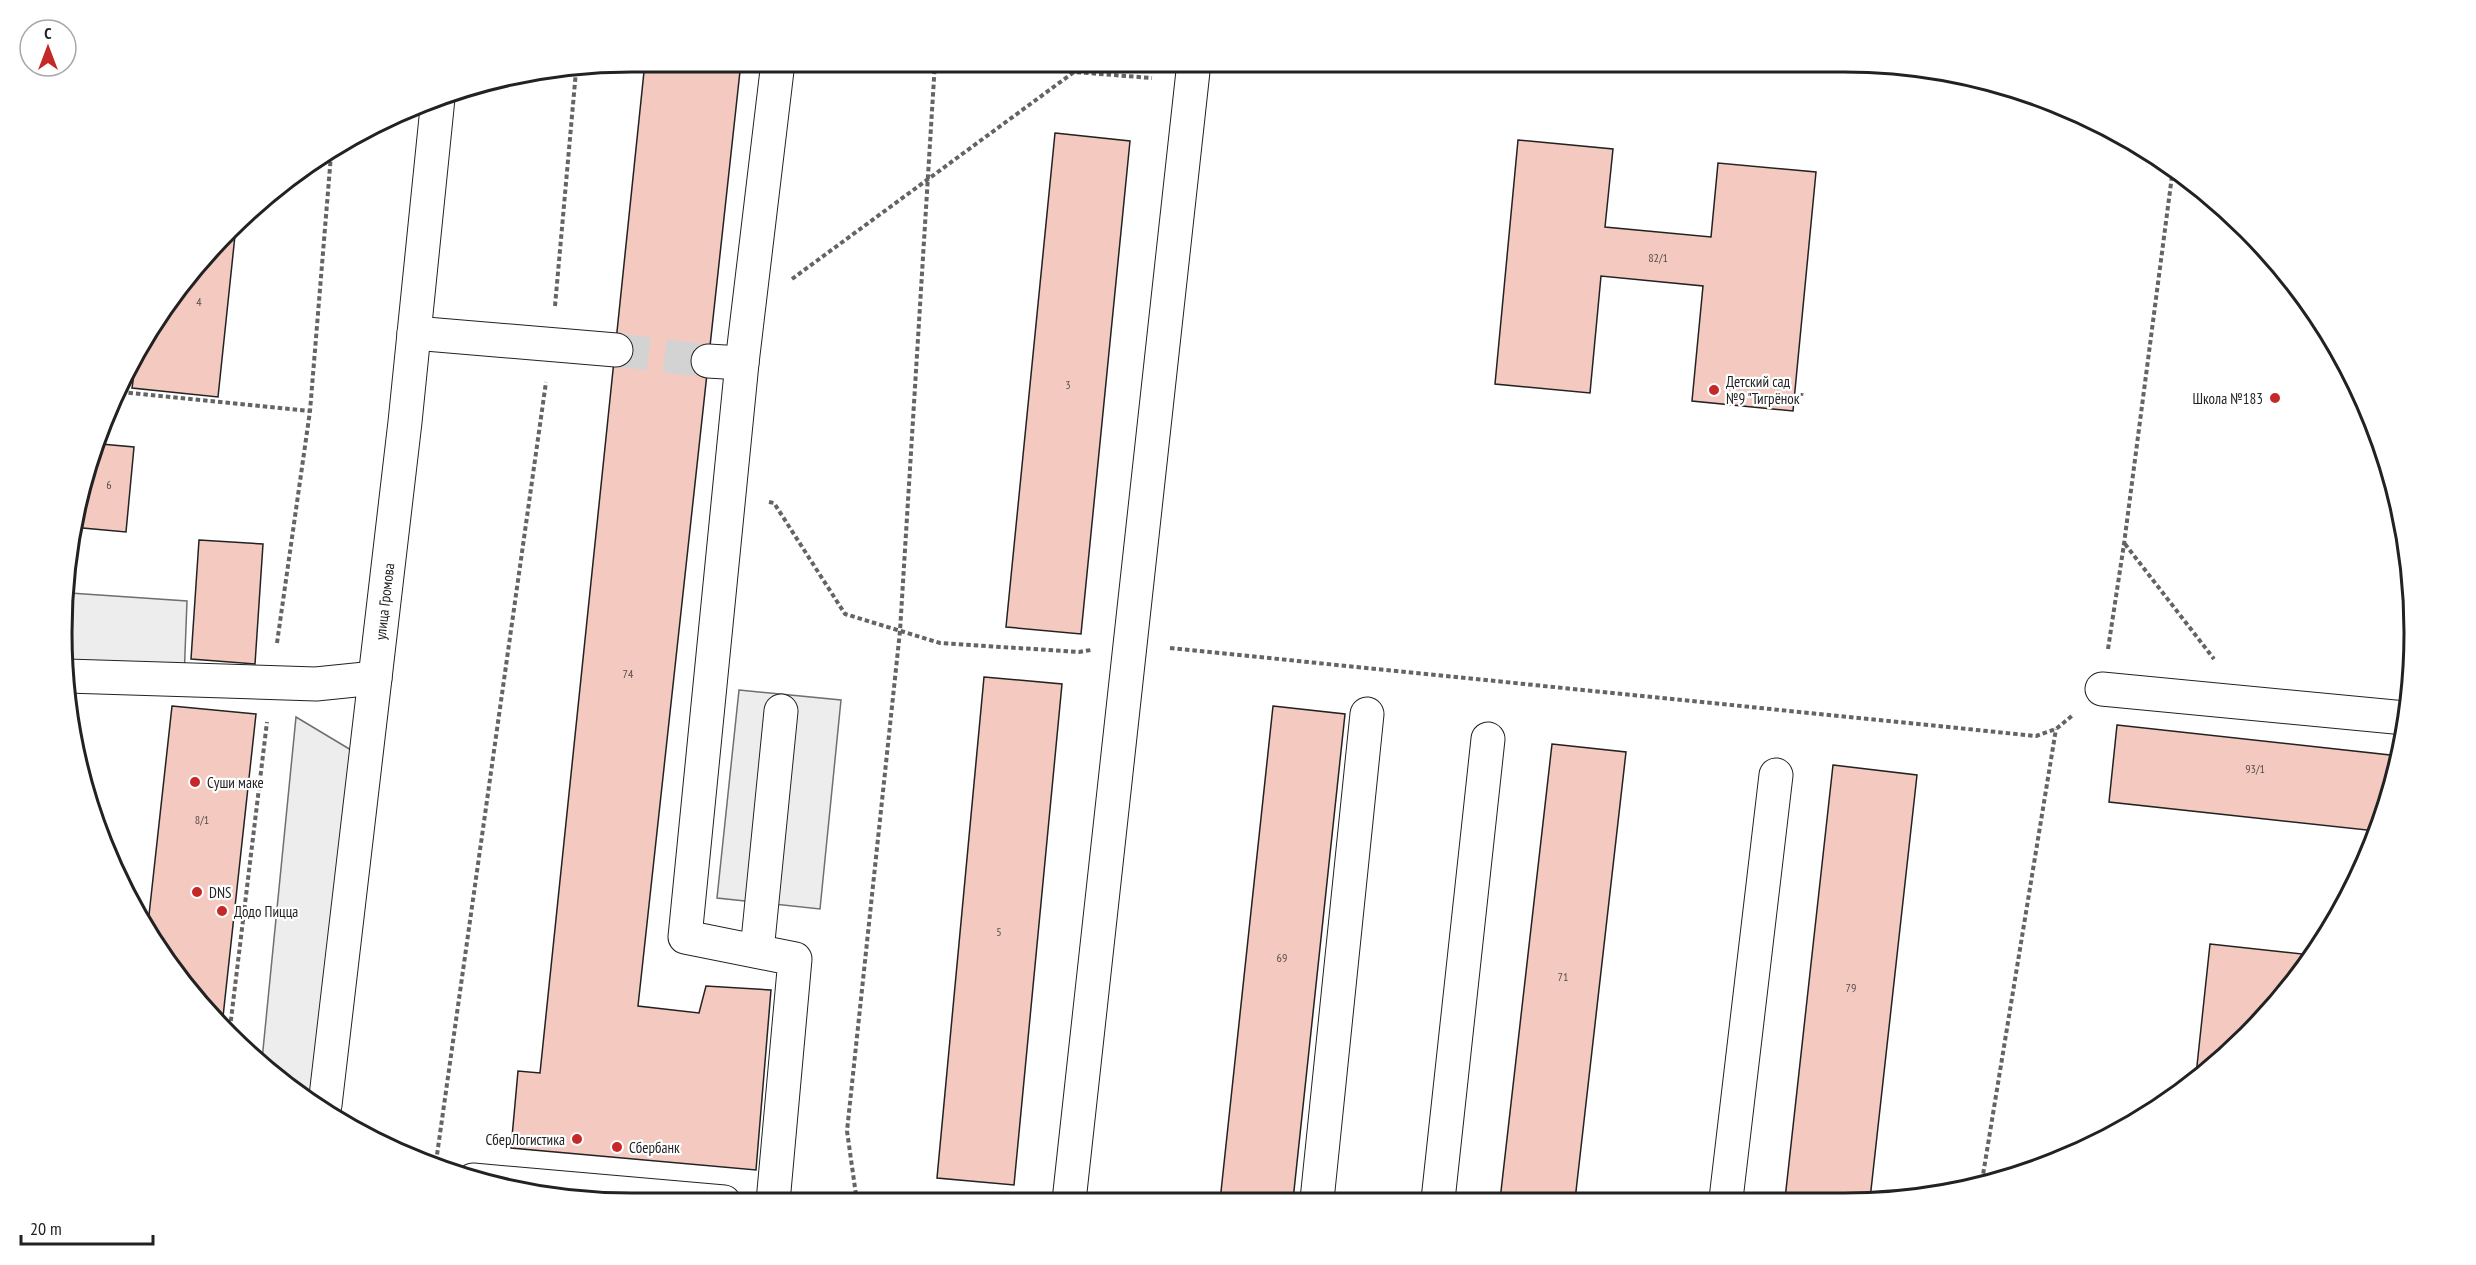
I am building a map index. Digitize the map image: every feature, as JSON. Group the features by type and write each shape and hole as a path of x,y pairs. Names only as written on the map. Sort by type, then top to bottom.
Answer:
{"street":[{"path":"774,1193 795,959 685,937 742,363 777,72"},
{"path":"1070,1193 1192,72"},
{"name":"улица Громова","path":"325,1102 414,333 437,108"},
{"path":"414,333 616,350"},
{"path":"708,361 742,363"},
{"path":"74,676 316,684 375,678"},
{"path":"2102,689 2397,717"},
{"path":"757,951 781,711"},
{"path":"1318,1193 1367,714"},
{"path":"1439,1193 1488,739"},
{"path":"1727,1193 1776,775"},
{"path":"553,1187 616,1193"}],"path":[{"path":"856,1193 847,1131 900,631 934,72"},
{"path":"748,311 1074,72"},
{"path":"437,1157 551,346 576,75"},
{"path":"231,1023 272,681 310,411 331,160"},
{"path":"728,500 774,502 845,614 940,643 1079,652 1130,645 2036,736 2056,729 2102,689 2124,544 2172,178"},
{"path":"127,393 310,411"},
{"path":"2124,544 2219,665"},
{"path":"1983,1175 2056,729"}],"shaded area":[{"path":"73,593 187,601 184,679 74,676"},
{"path":"739,690 841,700 820,909 717,898"},
{"path":"296,717 366,759 325,1102 263,1054"}],"building":[{"path":"644,72 740,72 638,1006 699,1013 706,986 771,990 756,1170 511,1148 518,1071 540,1073"},
{"path":"1055,133 1130,141 1081,634 1006,627"},
{"path":"1518,140 1613,149 1605,227 1711,237 1718,163 1816,172 1793,411 1692,401 1703,286 1601,276 1590,393 1495,384"},
{"path":"235,237 218,397 132,388 133,378 166,321 211,263"},
{"path":"105,444 134,447 126,532 82,528 91,487"},
{"path":"199,540 263,544 255,664 191,659"},
{"path":"984,677 1062,684 1014,1185 937,1178"},
{"path":"172,706 256,714 223,1015 188,974 149,916"},
{"path":"1273,706 1345,714 1294,1193 1221,1193"},
{"path":"2117,725 2390,755 2367,830 2109,802"},
{"path":"1552,744 1626,752 1576,1193 1501,1193"},
{"path":"1833,765 1917,775 1871,1192 1786,1193"},
{"path":"2210,944 2303,954 2265,1002 2240,1029 2197,1067"}],"tunnel":[{"path":"616,350 708,361"}],"place":[{"name":"Детский сад №9 \"Тигрёнок\"","path":"1714,390"},
{"name":"Школа №183","path":"2275,398"},
{"name":"Суши маке","path":"195,782"},
{"name":"DNS","path":"197,892"},
{"name":"Додо Пицца","path":"222,911"},
{"name":"СберЛогистика","path":"577,1139"},
{"name":"Сбербанк","path":"617,1147"}]}
